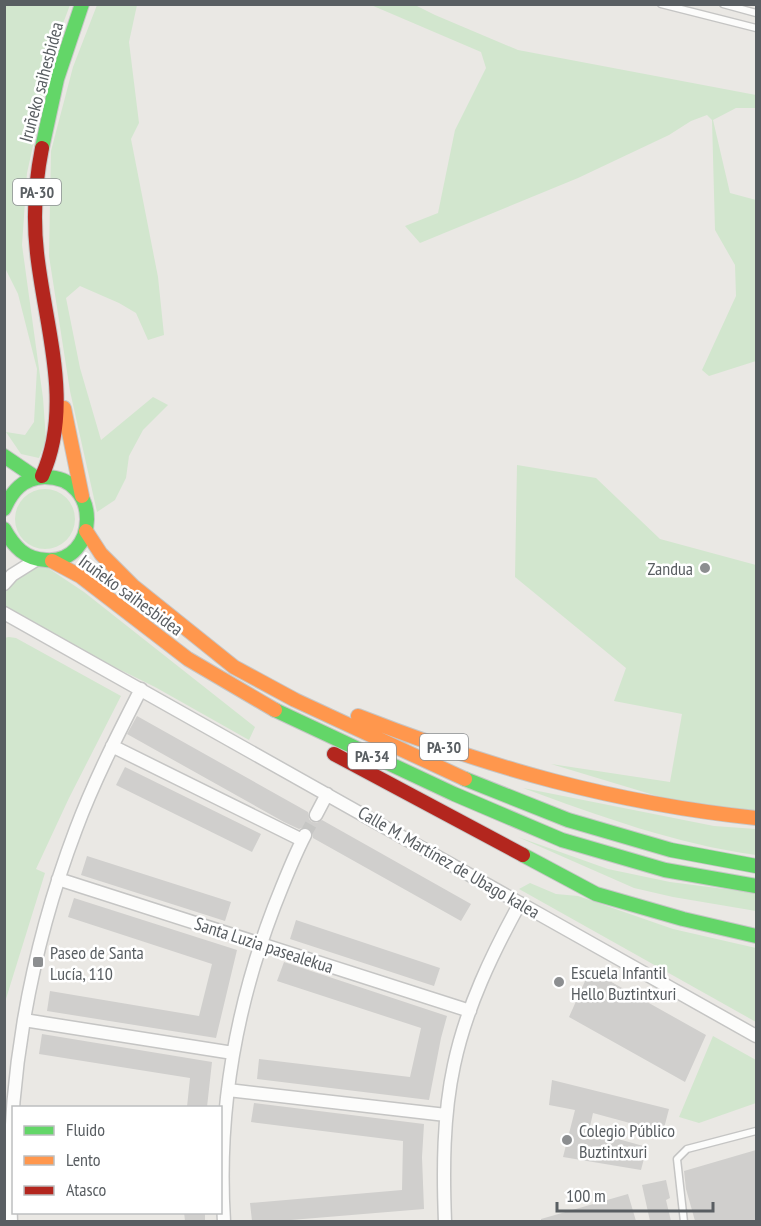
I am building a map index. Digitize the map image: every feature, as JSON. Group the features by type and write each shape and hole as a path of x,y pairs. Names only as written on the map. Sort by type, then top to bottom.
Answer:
{"main road":[{"name":"Iruñeko saihesbidea","path":"39,476 50,462 58,425 57,384 38,265 35,209 39,158 49,110 81,4"},
{"name":"Iruñeko saihesbidea","path":"57,384 82,496"},
{"path":"4,456 39,476"},
{"path":"5,506 12,492 22,483 39,476 65,480 82,496"},
{"name":"PA-30","path":"82,496 87,507 86,531"},
{"name":"Iruñeko saihesbidea","path":"86,531 101,554 132,586 186,629"},
{"path":"6,540 25,556 36,560 52,561 74,551 86,531"},
{"name":"Iruñeko saihesbidea","path":"52,561 80,576 188,659"},
{"name":"PA-30","path":"186,629 291,689 361,718 514,772 605,795 720,815 756,816"},
{"name":"PA-34","path":"186,629 234,667 295,700 479,786 568,820 671,850 756,866"},
{"path":"188,659 213,685 264,717 596,894 683,919 756,936"},
{"name":"PA-34","path":"188,659 280,713 454,794 562,840 665,870 756,886"},
{"path":"497,840 584,880 637,901 694,914 756,922"}],"street":[{"path":"4,584 12,575 36,560"},
{"name":"Calle M. Martínez de Ubago kalea","path":"4,613 756,1036"},
{"path":"14,1106 24,1020 42,935 58,879 76,827 112,746 141,689"},
{"path":"112,746 304,838 290,867 260,944 243,999 233,1053 222,1150"},
{"path":"316,815 327,794"},
{"name":"Santa Luzia pasealekua","path":"58,879 470,1011"},
{"path":"440,1221 445,1221 443,1180 446,1115 454,1064 470,1011 490,960 520,903"},
{"path":"24,1020 233,1053"},
{"path":"228,1090 446,1115"},
{"path":"12,1162 12,1221"},
{"path":"222,1184 224,1221"}],"lane":[{"path":"662,4 756,28"},
{"path":"723,4 756,13"},
{"path":"684,1221 677,1159 687,1149 756,1131"}],"green space":[{"path":"4,5 70,5 56,42 27,173 22,245 43,398 46,440 39,458 21,454 6,432 25,435 34,422 37,369 18,294 5,268"},
{"path":"97,5 137,5 129,42 139,123 131,139 158,277 164,335 148,340 136,313 80,286 66,298 80,368 101,440 153,397 168,405 143,430 129,456 126,478 115,500 97,512 70,391 49,256 51,151 73,67"},
{"path":"371,5 415,5 518,50 756,95 756,108 736,108 713,120 730,193 756,200 756,361 709,376 702,370 736,296 735,265 715,230 712,120 707,115 578,178 420,243 405,226 438,213 455,130 486,68 481,52"},
{"path":"517,465 596,478 660,539 756,565 756,817 720,815 551,764 670,782 682,714 614,701 626,668 515,577"},
{"path":"45,489 57,491 70,502 75,519 73,531 62,544 45,549 33,547 20,536 15,519 17,507 28,494"},
{"path":"36,560 84,592 255,727 249,740 155,687 5,613 5,584"},
{"path":"4,638 16,638 121,696 36,869 45,873 5,1002"},
{"path":"523,788 714,826 756,829 756,855 667,836 609,819"},
{"path":"518,837 608,869 670,882 756,893 756,911 634,888"},
{"path":"530,883 556,894 578,896 673,929 756,948 756,1022 519,889"},
{"path":"713,1036 756,1060 756,1103 699,1123 679,1117"}],"building":[{"path":"137,716 308,812 312,822 317,823 322,820 471,904 461,921 313,838 309,828 299,829 284,822 127,734"},
{"path":"125,767 261,834 252,852 116,785"},
{"path":"87,856 231,902 225,921 81,875"},
{"path":"74,898 237,950 216,1038 47,1011 50,991 199,1016 212,964 68,917"},
{"path":"296,920 440,968 434,986 290,939"},
{"path":"284,962 447,1016 429,1100 257,1079 259,1059 410,1077 421,1028 277,981"},
{"name":"Escuela Infantil Hello Buztintxuri","path":"590,970 706,1035 685,1082 569,1017"},
{"path":"42,1034 212,1062 207,1106 187,1106 190,1078 39,1054"},
{"path":"552,1080 669,1109 663,1132 593,1113 589,1131 647,1147 641,1170 563,1157 575,1110 549,1105"},
{"path":"254,1103 424,1124 422,1157 424,1209 279,1221 252,1221 250,1203 402,1190 403,1141 251,1122"},
{"path":"756,1150 756,1221 695,1221 686,1189 684,1171"},
{"path":"666,1180 670,1198 666,1200 671,1221 650,1221 642,1185"},
{"path":"628,1194 636,1221 541,1221 541,1219"},
{"path":"184,1214 205,1214 205,1221 185,1221"}],"tunnel":[{"path":"305,835 316,815"}],"traffic: fast":[{"path":"42,148 57,79 82,4"},
{"path":"4,456 35,477"},
{"path":"4,509 19,487 30,480 44,477 63,480 77,490 85,504 87,520 84,535 76,549 64,558 46,560 32,557 21,551 4,529"},
{"path":"275,710 454,794 562,840 665,870 756,886"},
{"path":"465,779 568,820 671,850 756,866"},
{"path":"523,855 596,894 683,919 756,936"}],"traffic: slow":[{"path":"64,408 82,496"},
{"path":"86,531 101,554 133,586 234,667 295,700 465,779"},
{"path":"52,561 80,576 188,659 275,710"},
{"path":"358,716 456,752 553,781 652,803 756,818"}],"traffic: jam":[{"path":"42,148 35,201 35,227 57,394 56,422 51,449 42,476"},
{"path":"334,754 523,855"}],"place":[{"name":"Zandua","path":"705,568"},
{"name":"Paseo de Santa Lucía, 110","path":"38,962"},
{"name":"Escuela Infantil Hello Buztintxuri","path":"559,982"},
{"name":"Colegio Público Buztintxuri","path":"567,1140"}]}
